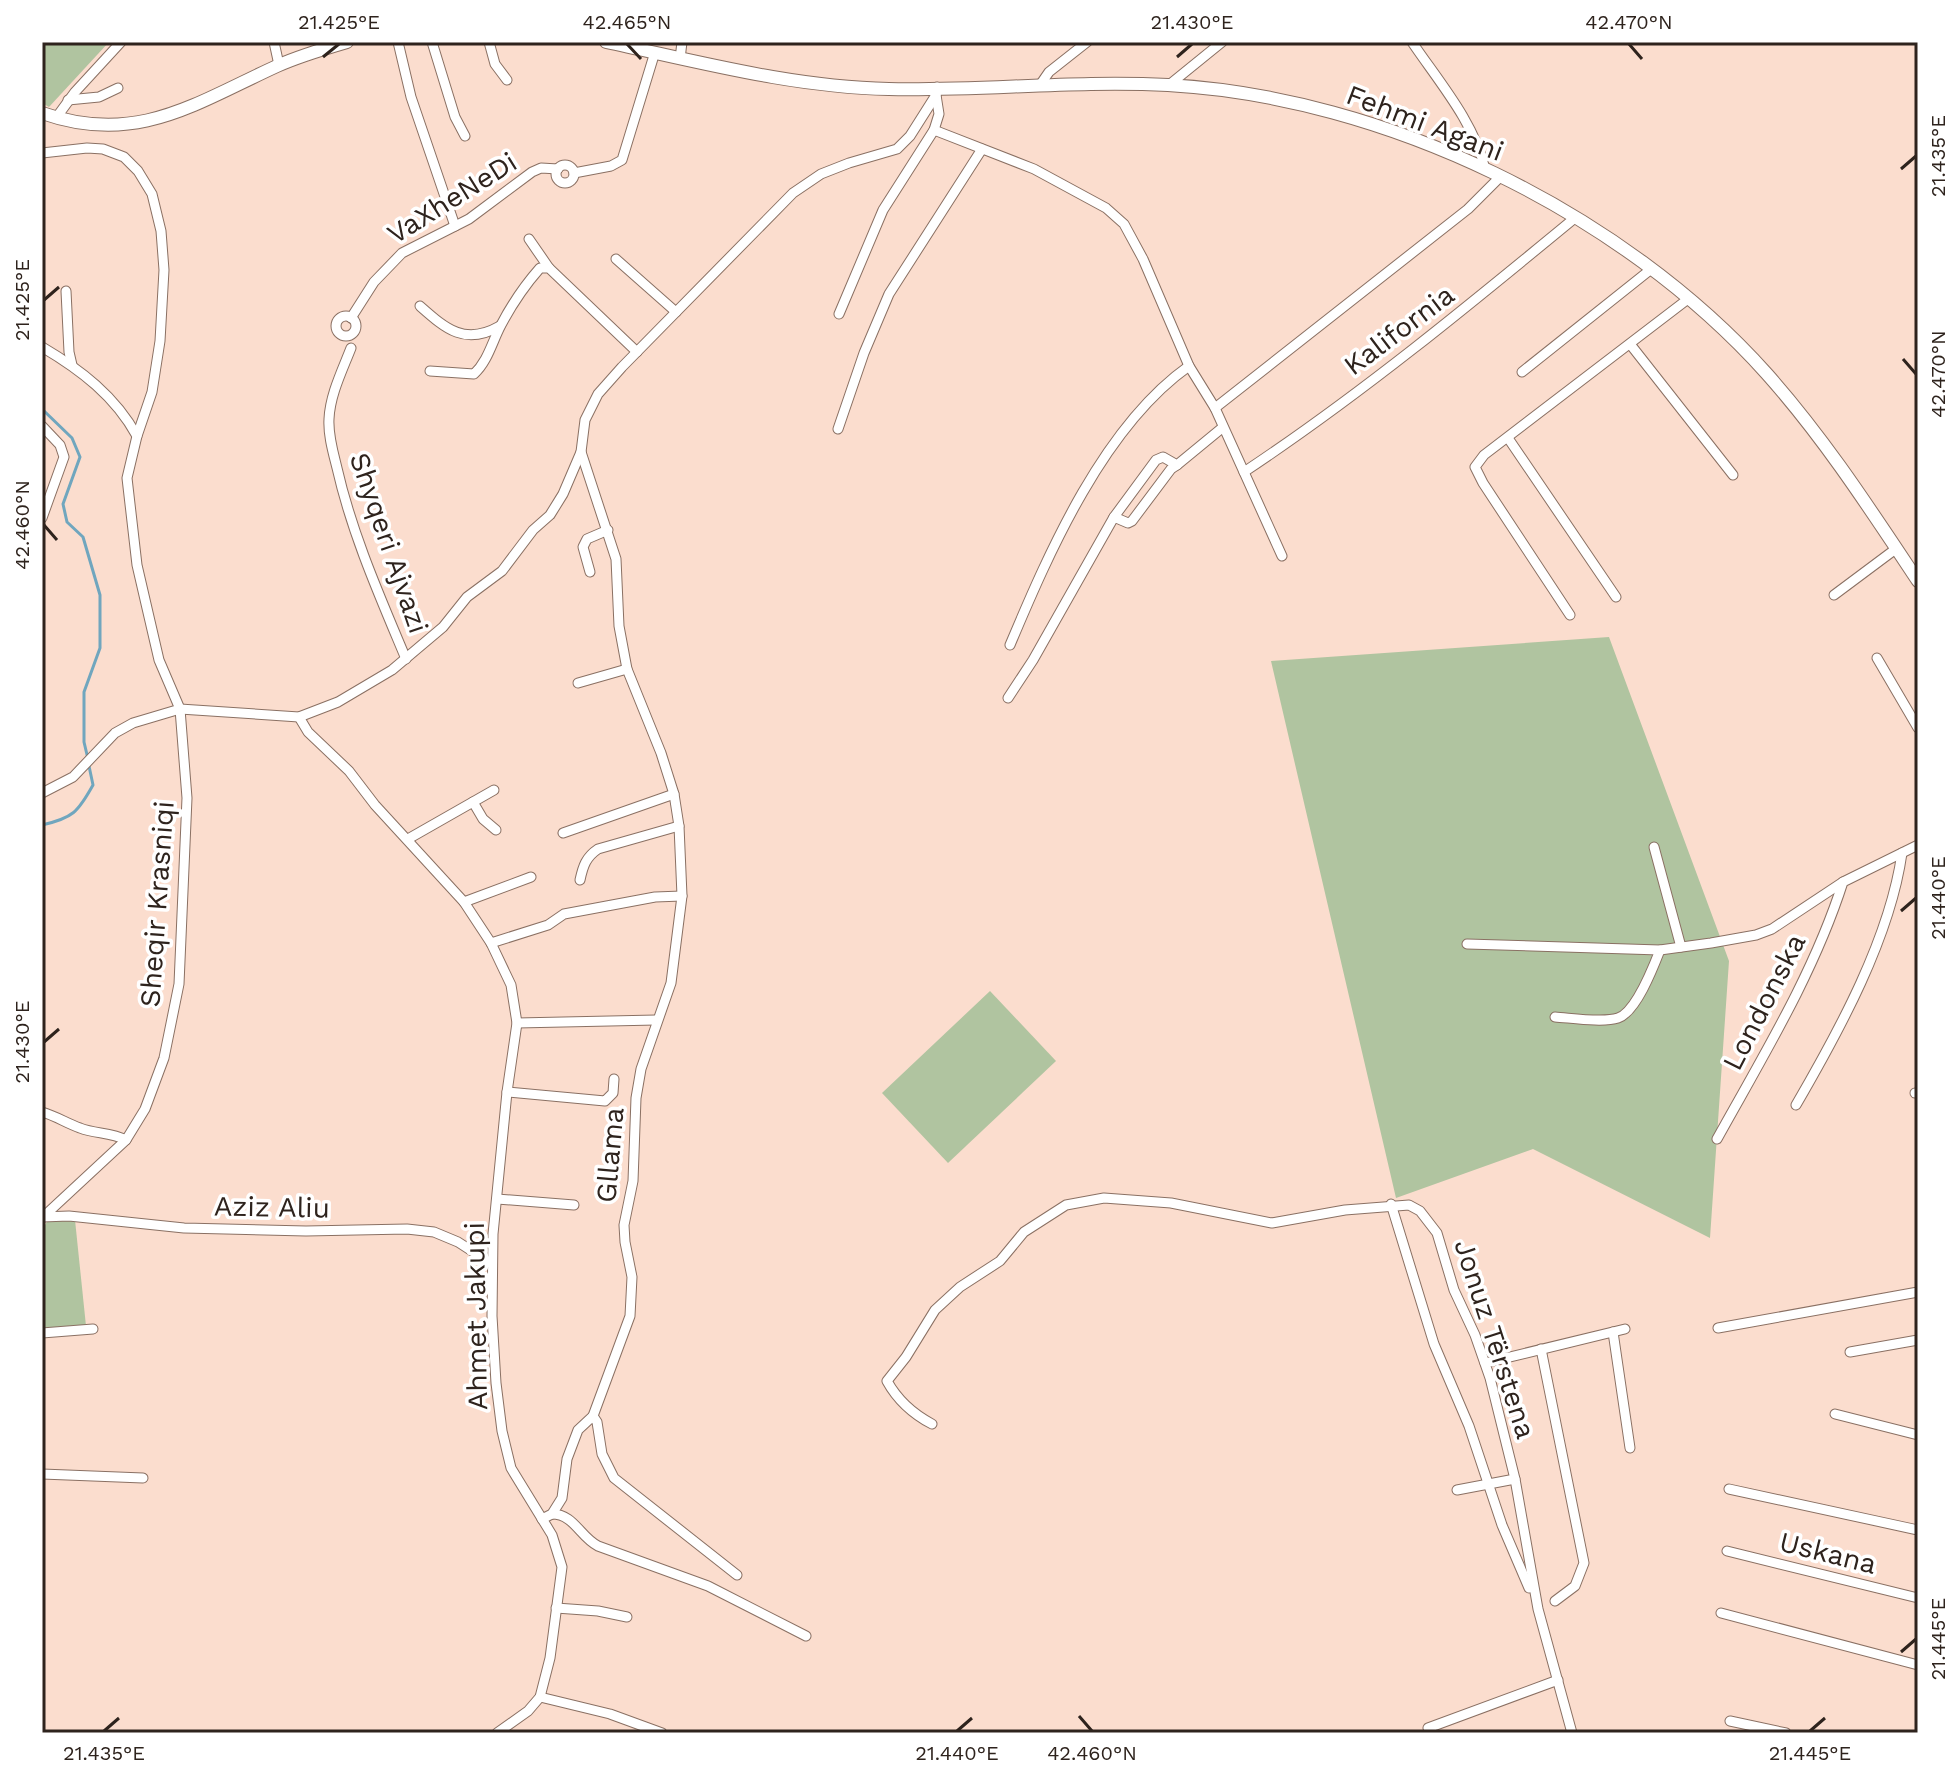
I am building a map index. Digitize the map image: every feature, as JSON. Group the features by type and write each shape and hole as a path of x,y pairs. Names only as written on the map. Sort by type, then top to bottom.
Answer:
{"main road":[{"path":"42,113 81,124 109,126 159,119 318,46 347,42"},
{"name":"Fehmi Agani","path":"606,42 792,81 936,91 1040,85 1169,85 1318,108 1376,124 1485,169 1576,217 1688,299 1764,371 1805,419 1853,481 1918,581"}],"street":[{"path":"56,118 68,100 121,42"},
{"path":"274,42 279,65"},
{"path":"398,42 411,97 455,226"},
{"path":"432,42 451,105 465,136"},
{"path":"489,42 495,64 507,80"},
{"path":"680,59 682,42"},
{"path":"1040,85 1049,72 1087,42"},
{"path":"1169,85 1222,42"},
{"path":"1412,42 1462,115 1482,154 1485,169"},
{"name":"VaXheNeDi","path":"351,318 388,265 415,245 473,216 532,172 541,168 567,166 574,173 611,166 622,160 655,52"},
{"path":"68,100 99,97 118,88"},
{"path":"839,314 883,210 934,130 939,114 936,91"},
{"name":"Shyqeri Ajvazi","path":"180,709 299,717 370,685 406,659 443,627 467,597 502,571 533,530 550,515 581,452 585,420 598,394 637,352 793,193 821,174 897,149 910,136 936,91"},
{"path":"934,130 1034,169 1115,215 1124,224 1143,259 1189,366 1215,408 1282,556"},
{"name":"Sheqir Krasniqi","path":"42,153 103,149 124,157 138,171 152,194 161,231 164,270 160,341 152,392 127,478 137,565 159,660 180,709 187,798 179,984 164,1058 145,1109 126,1140 42,1218"},
{"path":"838,429 864,353 889,294 982,149"},
{"path":"1215,408 1468,209 1500,177"},
{"name":"Kalifornia","path":"1244,472 1298,436 1470,304 1576,217"},
{"path":"529,239 549,268 637,352"},
{"path":"616,259 676,312"},
{"path":"430,371 474,374 483,366 500,326 523,287 540,268 549,268"},
{"path":"1522,372 1650,270"},
{"path":"66,291 72,365"},
{"path":"1570,615 1475,467 1484,455 1688,299"},
{"path":"420,306 456,333 472,336 500,326"},
{"path":"1630,344 1733,475"},
{"path":"42,347 72,365 123,412 137,436"},
{"name":"Shyqeri Ajvazi","path":"351,348 332,402 329,419 331,441 343,494 406,659"},
{"path":"1010,645 1063,527 1099,468 1143,406 1169,380 1189,366"},
{"path":"42,426 60,445 64,457 42,518"},
{"path":"1114,517 1128,523 1132,521 1171,469 1222,428"},
{"path":"1508,438 1616,597"},
{"name":"Gllama","path":"552,1514 562,1498 567,1459 578,1430 593,1416 630,1316 632,1277 624,1225 633,1181 636,1098 641,1069 671,983 682,896 679,826 674,794 627,669 619,626 616,559 581,452"},
{"path":"1008,698 1077,586 1093,550 1114,517 1156,460 1163,457 1177,465"},
{"path":"590,572 583,547 587,539 608,530"},
{"path":"1834,595 1897,548"},
{"path":"1877,658 1918,728"},
{"path":"578,683 627,669"},
{"path":"42,793 73,777 115,733 133,723 180,709"},
{"name":"Ahmet Jakupi","path":"299,717 308,732 349,771 375,805 464,902 491,943 511,985 517,1023 507,1092 492,1264 496,1383 502,1431 511,1468 555,1543 562,1567 550,1658 540,1697"},
{"path":"408,839 494,790"},
{"path":"563,833 674,794"},
{"path":"473,802 483,819 496,830"},
{"path":"580,880 583,866 590,854 598,849 679,826"},
{"name":"Londonska","path":"1467,944 1660,950 1756,935 1772,929 1843,882 1918,845"},
{"path":"1654,847 1681,947"},
{"path":"1796,1105 1849,1006 1889,913 1899,880 1902,853"},
{"path":"464,902 531,877"},
{"name":"Londonska","path":"1717,1139 1779,1027 1822,939 1843,882"},
{"path":"491,943 548,925 564,914 655,897 682,896"},
{"path":"1555,1017 1616,1019 1628,1013 1649,977 1660,950"},
{"path":"517,1023 656,1020"},
{"path":"507,1092 605,1101 613,1093 614,1079"},
{"path":"42,1112 58,1116 80,1128 114,1134 126,1140"},
{"path":"932,1424 915,1415 898,1398 887,1381 891,1374 906,1357 935,1310 960,1287 1000,1261 1024,1232 1066,1205 1104,1198 1171,1203 1272,1223 1391,1204 1434,1344 1469,1426 1502,1525 1538,1609"},
{"name":"Ahmet Jakupi","path":"497,1199 574,1205"},
{"name":"Jonuz Tërstena","path":"1391,1204 1409,1205 1420,1211 1437,1233 1454,1290 1485,1363 1515,1479 1538,1609 1572,1733"},
{"name":"Aziz Aliu","path":"42,1218 69,1216 184,1228 434,1232 458,1242 492,1264"},
{"path":"1718,1328 1918,1292"},
{"path":"42,1333 93,1329"},
{"path":"1485,1363 1625,1329"},
{"path":"1613,1332 1630,1448"},
{"path":"1850,1352 1918,1340"},
{"name":"Jonuz Tërstena","path":"1541,1349 1584,1563 1575,1586 1555,1601"},
{"path":"1835,1414 1918,1435"},
{"path":"593,1416 597,1422 602,1454 614,1478 737,1575"},
{"path":"42,1474 143,1478"},
{"path":"1457,1490 1515,1479"},
{"path":"1729,1489 1918,1530"},
{"path":"542,1519 552,1514 567,1517 589,1541 598,1546 708,1586 806,1636"},
{"name":"Uskana","path":"1727,1551 1918,1598"},
{"path":"556,1608 627,1617"},
{"path":"1721,1613 1918,1665"},
{"path":"1428,1728 1558,1680"},
{"path":"497,1733 528,1711 540,1697 610,1714 662,1733"},
{"path":"1730,1721 1786,1733"}],"green space":[{"path":"42,42 109,42 49,107 42,103"},
{"path":"1609,637 1729,961 1710,1238 1533,1149 1396,1198 1271,661"},
{"path":"990,991 1056,1061 948,1163 882,1093"},
{"path":"48,1220 75,1220 86,1326 42,1330 42,1230"}],"waterway":[{"path":"42,409 72,438 80,457 63,504 67,522 83,537 100,595 100,648 84,692 84,742 88,759"},
{"path":"42,825 61,820 83,802 93,785 89,766"}]}
